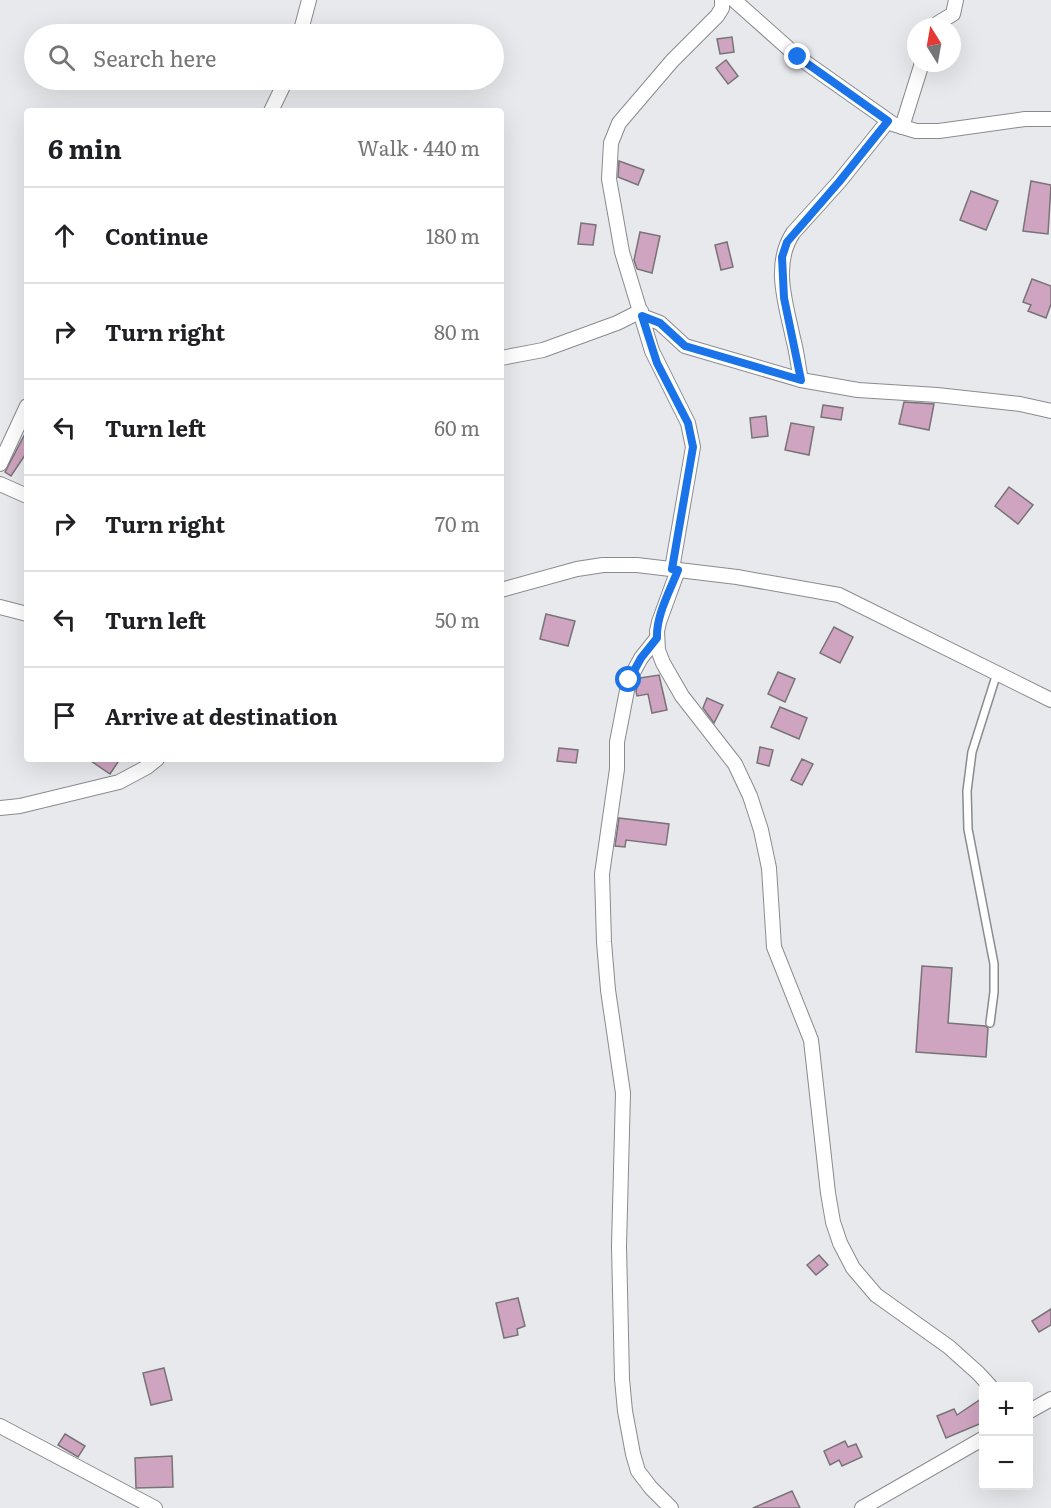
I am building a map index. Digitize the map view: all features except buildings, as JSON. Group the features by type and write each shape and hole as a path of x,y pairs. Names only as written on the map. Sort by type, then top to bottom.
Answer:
{"street":[{"path":"303,24 309,0"},
{"path":"946,18 953,14 956,0"},
{"path":"986,1382 950,1347 876,1295 853,1268 840,1243 833,1222 811,1040 774,947 769,868 761,830 750,796 735,764 700,722 671,678 658,650 657,631 675,570 693,447 688,423 657,363 641,314 622,252 609,178 613,135 619,123 722,5 739,4 798,57 888,121 902,127 916,131 939,131 1025,118 1051,119"},
{"path":"902,127 919,72"},
{"path":"272,108 281,90"},
{"path":"801,380 784,298 782,257 787,242 888,121"},
{"path":"504,357 543,350 641,314 660,323 685,346 801,380 858,390 937,395 1020,404 1051,411"},
{"path":"0,464 24,412"},
{"path":"0,484 24,495"},
{"path":"504,589 576,569 603,565 637,565 737,578 839,595 1051,700"},
{"path":"0,607 24,613"},
{"path":"657,638 641,658 629,680 619,729 617,769 602,874 608,990 623,1093 619,1246 622,1379 625,1411 638,1471 671,1508"},
{"path":"0,808 20,806 119,782 153,762"},
{"path":"1033,1410 1051,1399"},
{"path":"0,1426 155,1508"},
{"path":"862,1508 979,1441"}],"lane":[{"path":"990,1023 994,992 994,964 968,829 967,791 972,752 997,673"}],"route":[{"path":"629,680 641,658 657,638 665,602 678,570 672,569 676,536 693,447 688,423 657,363 642,316 660,323 685,346 801,380 784,298 782,257 787,242 888,121 798,57"}]}
